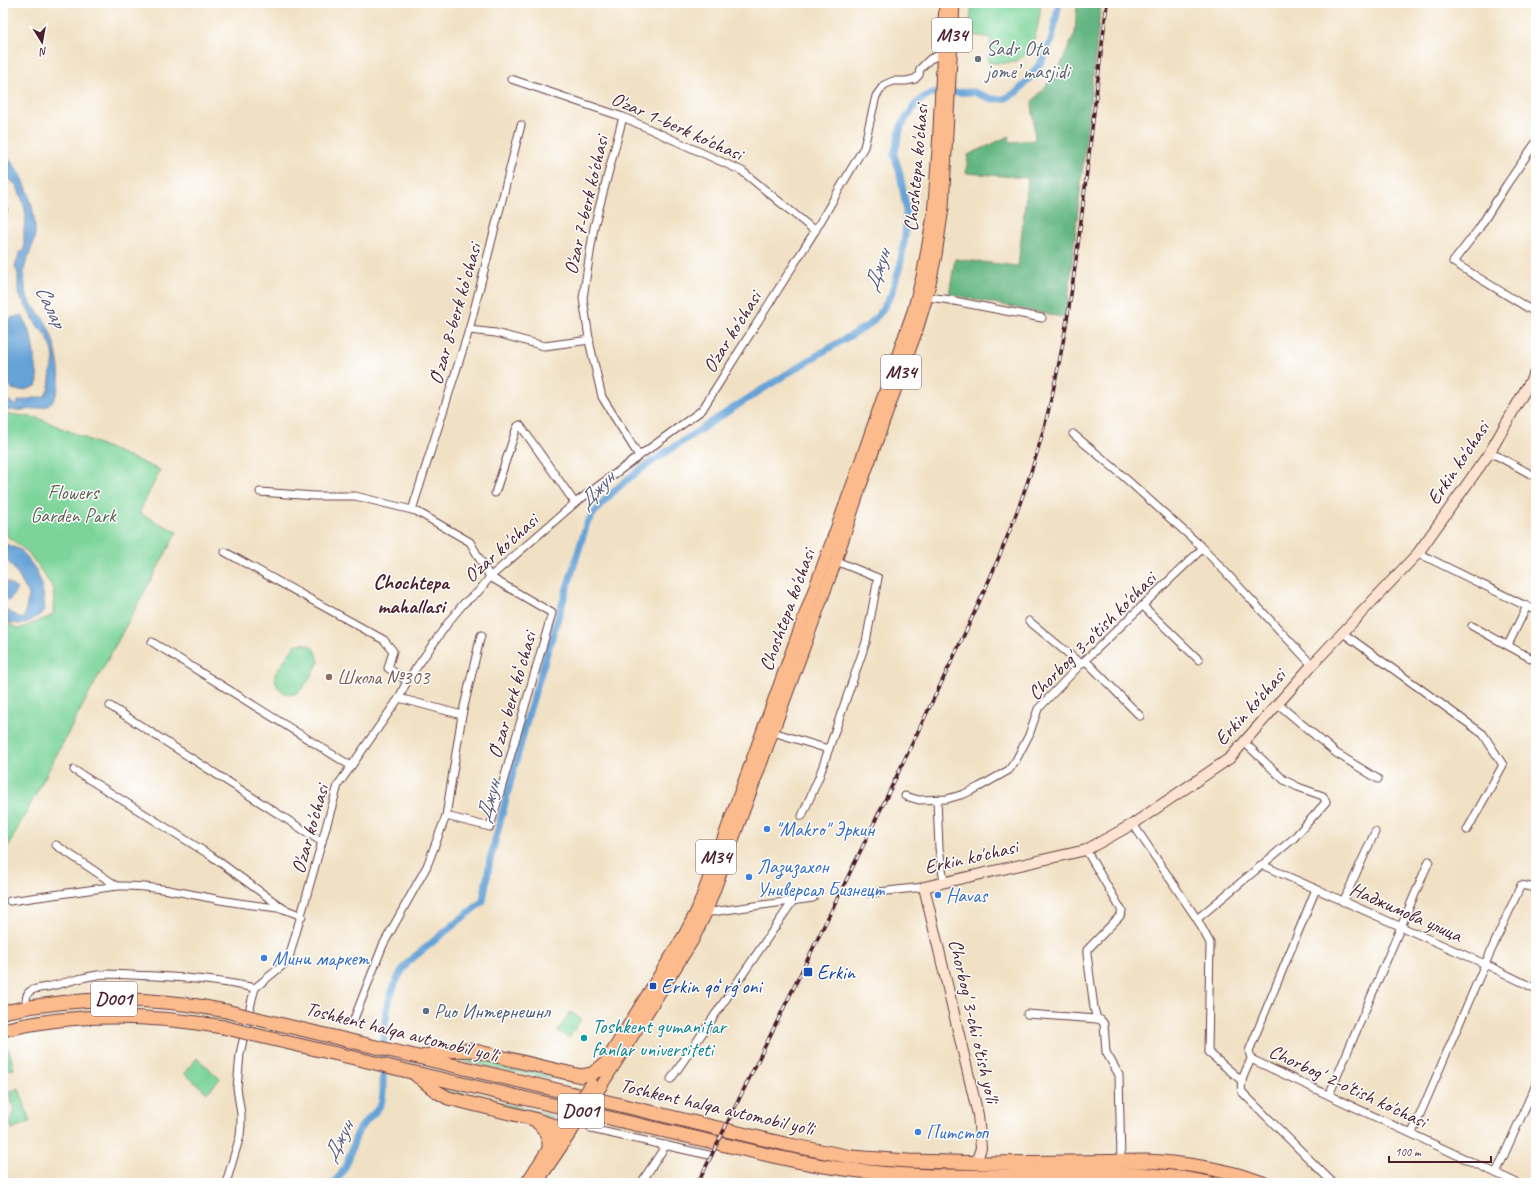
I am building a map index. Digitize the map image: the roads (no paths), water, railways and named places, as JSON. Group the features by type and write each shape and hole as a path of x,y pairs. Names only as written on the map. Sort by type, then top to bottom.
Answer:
{"highway":[{"name":"Toshkent halqa avtomobil yo'li","path":"3,1012 56,1003 106,999 129,999 196,1005 832,1154 879,1160 976,1163 1121,1172 1169,1176 1210,1183"},
{"name":"Toshkent halqa avtomobil yo'li","path":"3,1030 57,1021 94,1017 121,1016 188,1021 223,1027 363,1060 415,1074 834,1168 886,1174 975,1180 1121,1172 1146,1161 1196,1166 1243,1176 1263,1183"},
{"path":"419,1058 444,1051 471,1050 581,1076 592,1074 605,1064"},
{"path":"415,1074 436,1091 448,1098 568,1128"},
{"path":"534,1119 547,1133 549,1147"},
{"path":"975,1180 976,1163"}],"main road":[{"name":"Choshtepa ko'chasi","path":"945,3 942,54 946,67"},
{"name":"Choshtepa ko'chasi","path":"537,1183 568,1128 693,940 701,911 810,614 836,561 861,485 917,330 927,297 940,233 944,187 946,67 954,3"},
{"name":"Choshtepa ko'chasi","path":"596,1086 605,1064 684,935 701,911 773,732 854,480 913,311 922,277 933,216 944,119"},
{"name":"Erkin ko'chasi","path":"924,887 1086,850 1133,824 1230,758 1312,665 1418,553 1490,452 1536,371"},
{"name":"Chorbog' 3-chi o'tish yo'li","path":"924,887 978,1115 981,1148 976,1163"},
{"name":"Choshtepa ko'chasi","path":"526,1183 549,1147 568,1128"}],"street":[{"name":"O'zar ko'chasi","path":"255,988 288,961 338,785 399,698 407,681 450,620 464,603 478,592 490,577 575,503 702,410 814,231 864,147 876,96 884,85 893,81 915,79 919,75 920,69 930,59 942,54"},
{"name":"O'zar 1-berk ko'chasi","path":"511,79 623,117 742,171 814,231"},
{"name":"O'zar 7-berk ko'chasi","path":"623,117 594,227 583,298 602,397 639,456"},
{"name":"Oʻzar 8-berk koʻchasi","path":"412,510 469,330 521,125"},
{"path":"1536,142 1478,230 1452,262 1536,312"},
{"path":"3,196 3,211"},
{"path":"927,297 1042,318"},
{"path":"469,330 496,333 544,346 590,340"},
{"path":"495,493 516,430 518,426 520,426 575,503"},
{"path":"1073,434 1114,468 1203,548 1312,665"},
{"path":"1490,452 1536,477"},
{"path":"260,492 314,496 355,496 412,510 470,542 490,577"},
{"name":"Chorbog' 3-o'tish ko'chasi","path":"905,796 919,800 948,799 979,787 1009,770 1029,735 1038,709 1081,664 1203,548"},
{"path":"224,552 384,640 393,651 388,668 407,681"},
{"path":"1418,553 1536,611"},
{"path":"802,816 819,777 866,642 878,578 836,561"},
{"name":"Oʻzar berk koʻchasi","path":"446,816 490,827 552,612 490,577"},
{"path":"1143,606 1199,660"},
{"path":"1508,645 1527,606"},
{"path":"1029,621 1081,664 1086,661 1140,716"},
{"path":"1472,626 1536,661"},
{"path":"1343,632 1483,734 1503,765 1467,830"},
{"path":"354,1019 383,945 427,866 446,816 462,715 480,635"},
{"path":"152,642 351,766"},
{"path":"399,698 462,715"},
{"path":"1278,704 1336,754 1378,779"},
{"path":"110,706 322,842"},
{"path":"773,732 828,750"},
{"path":"1196,920 1293,839 1325,804 1326,800 1323,796 1284,780 1244,742"},
{"path":"74,770 210,855 284,909"},
{"path":"937,800 939,848 944,882"},
{"path":"1133,824 1210,943 1208,1052 1242,1081"},
{"path":"1343,902 1375,832"},
{"path":"56,845 116,886"},
{"path":"1086,850 1122,911 1122,913 1087,950 1094,1008 1097,1019"},
{"path":"1328,1095 1429,861"},
{"name":"Наджимова улица","path":"1262,865 1484,964 1536,989"},
{"path":"1412,1133 1484,964 1521,885 1536,888"},
{"path":"10,901 116,886 152,887 222,900 284,909 302,916"},
{"name":"Erkin ko'chasi","path":"869,893 924,887"},
{"path":"1316,889 1249,1051 1251,1059 1242,1081 1242,1092 1333,1183"},
{"path":"701,911 813,898"},
{"path":"671,1079 793,901"},
{"path":"26,1007 28,995 33,990 99,974 191,978 238,984 255,988 240,1054 237,1088 241,1114 240,1136 226,1183"},
{"path":"1027,1014 1097,1019 1101,1020 1104,1024 1106,1052 1119,1074 1121,1172"},
{"name":"Chorbog' 2-o'tish ko'chasi","path":"1251,1059 1517,1183"},
{"path":"1496,1173 1536,1084"},
{"path":"591,1129 709,1155"},
{"path":"641,1183 666,1145"}],"water":[{"name":"Салар","path":"3,151 21,175 27,189 34,220 35,234 24,269 26,293 33,307 48,326 58,361 59,386 56,396 47,406 28,410 3,410 3,397 17,406 18,401 45,396 49,388 51,370 54,361 53,351 46,335 39,328 18,293 18,273 15,267 19,254 24,249 26,215 17,186 3,173"},
{"path":"22,315 31,335 38,380 36,386 18,390 12,389 9,384 5,382 5,327 8,319"},
{"path":"3,543 21,550 36,570 42,585 45,611 34,619 21,624 3,620 3,608 22,619 24,618 29,595 14,570 3,557"},
{"path":"3,579 17,589 9,601 3,597"}],"waterway":[{"name":"Джун","path":"333,1183 339,1177 346,1165 360,1128 376,1111 382,1101 384,1029 393,988 408,962 483,901 490,860 529,712 587,523 597,509 620,485 647,465 711,422 869,325 881,312 891,295 900,266 905,237 906,206 899,170 894,155 901,126 916,104 932,93 974,92 992,99 1004,99 1017,92 1029,79 1044,57 1052,38 1059,3"}],"railway":[{"path":"698,1183 859,854 962,639 994,569 1023,496 1045,425 1061,355 1067,320 1107,3"}],"place":[{"name":"Sadr Ota jome’ masjidi","path":"978,59"},
{"name":"Школа №303","path":"329,677"},
{"name":"\"Makro\" Эркин","path":"767,829"},
{"name":"Лазизахон Универсал Бизнецт","path":"749,877"},
{"name":"Havas","path":"938,895"},
{"name":"Мини маркет","path":"264,958"},
{"name":"Erkin","path":"808,972"},
{"name":"Erkin qoʻrgʻoni","path":"653,986"},
{"name":"Рио Интернешнл","path":"426,1011"},
{"name":"Toshkent gumanitar fanlar universiteti","path":"584,1038"},
{"name":"Питстоп","path":"918,1132"}],"district":[{"name":"Chochtepa mahallasi","path":"411,594"}],"park label":[{"name":"Flowers Garden Park","path":"73,504"}]}
